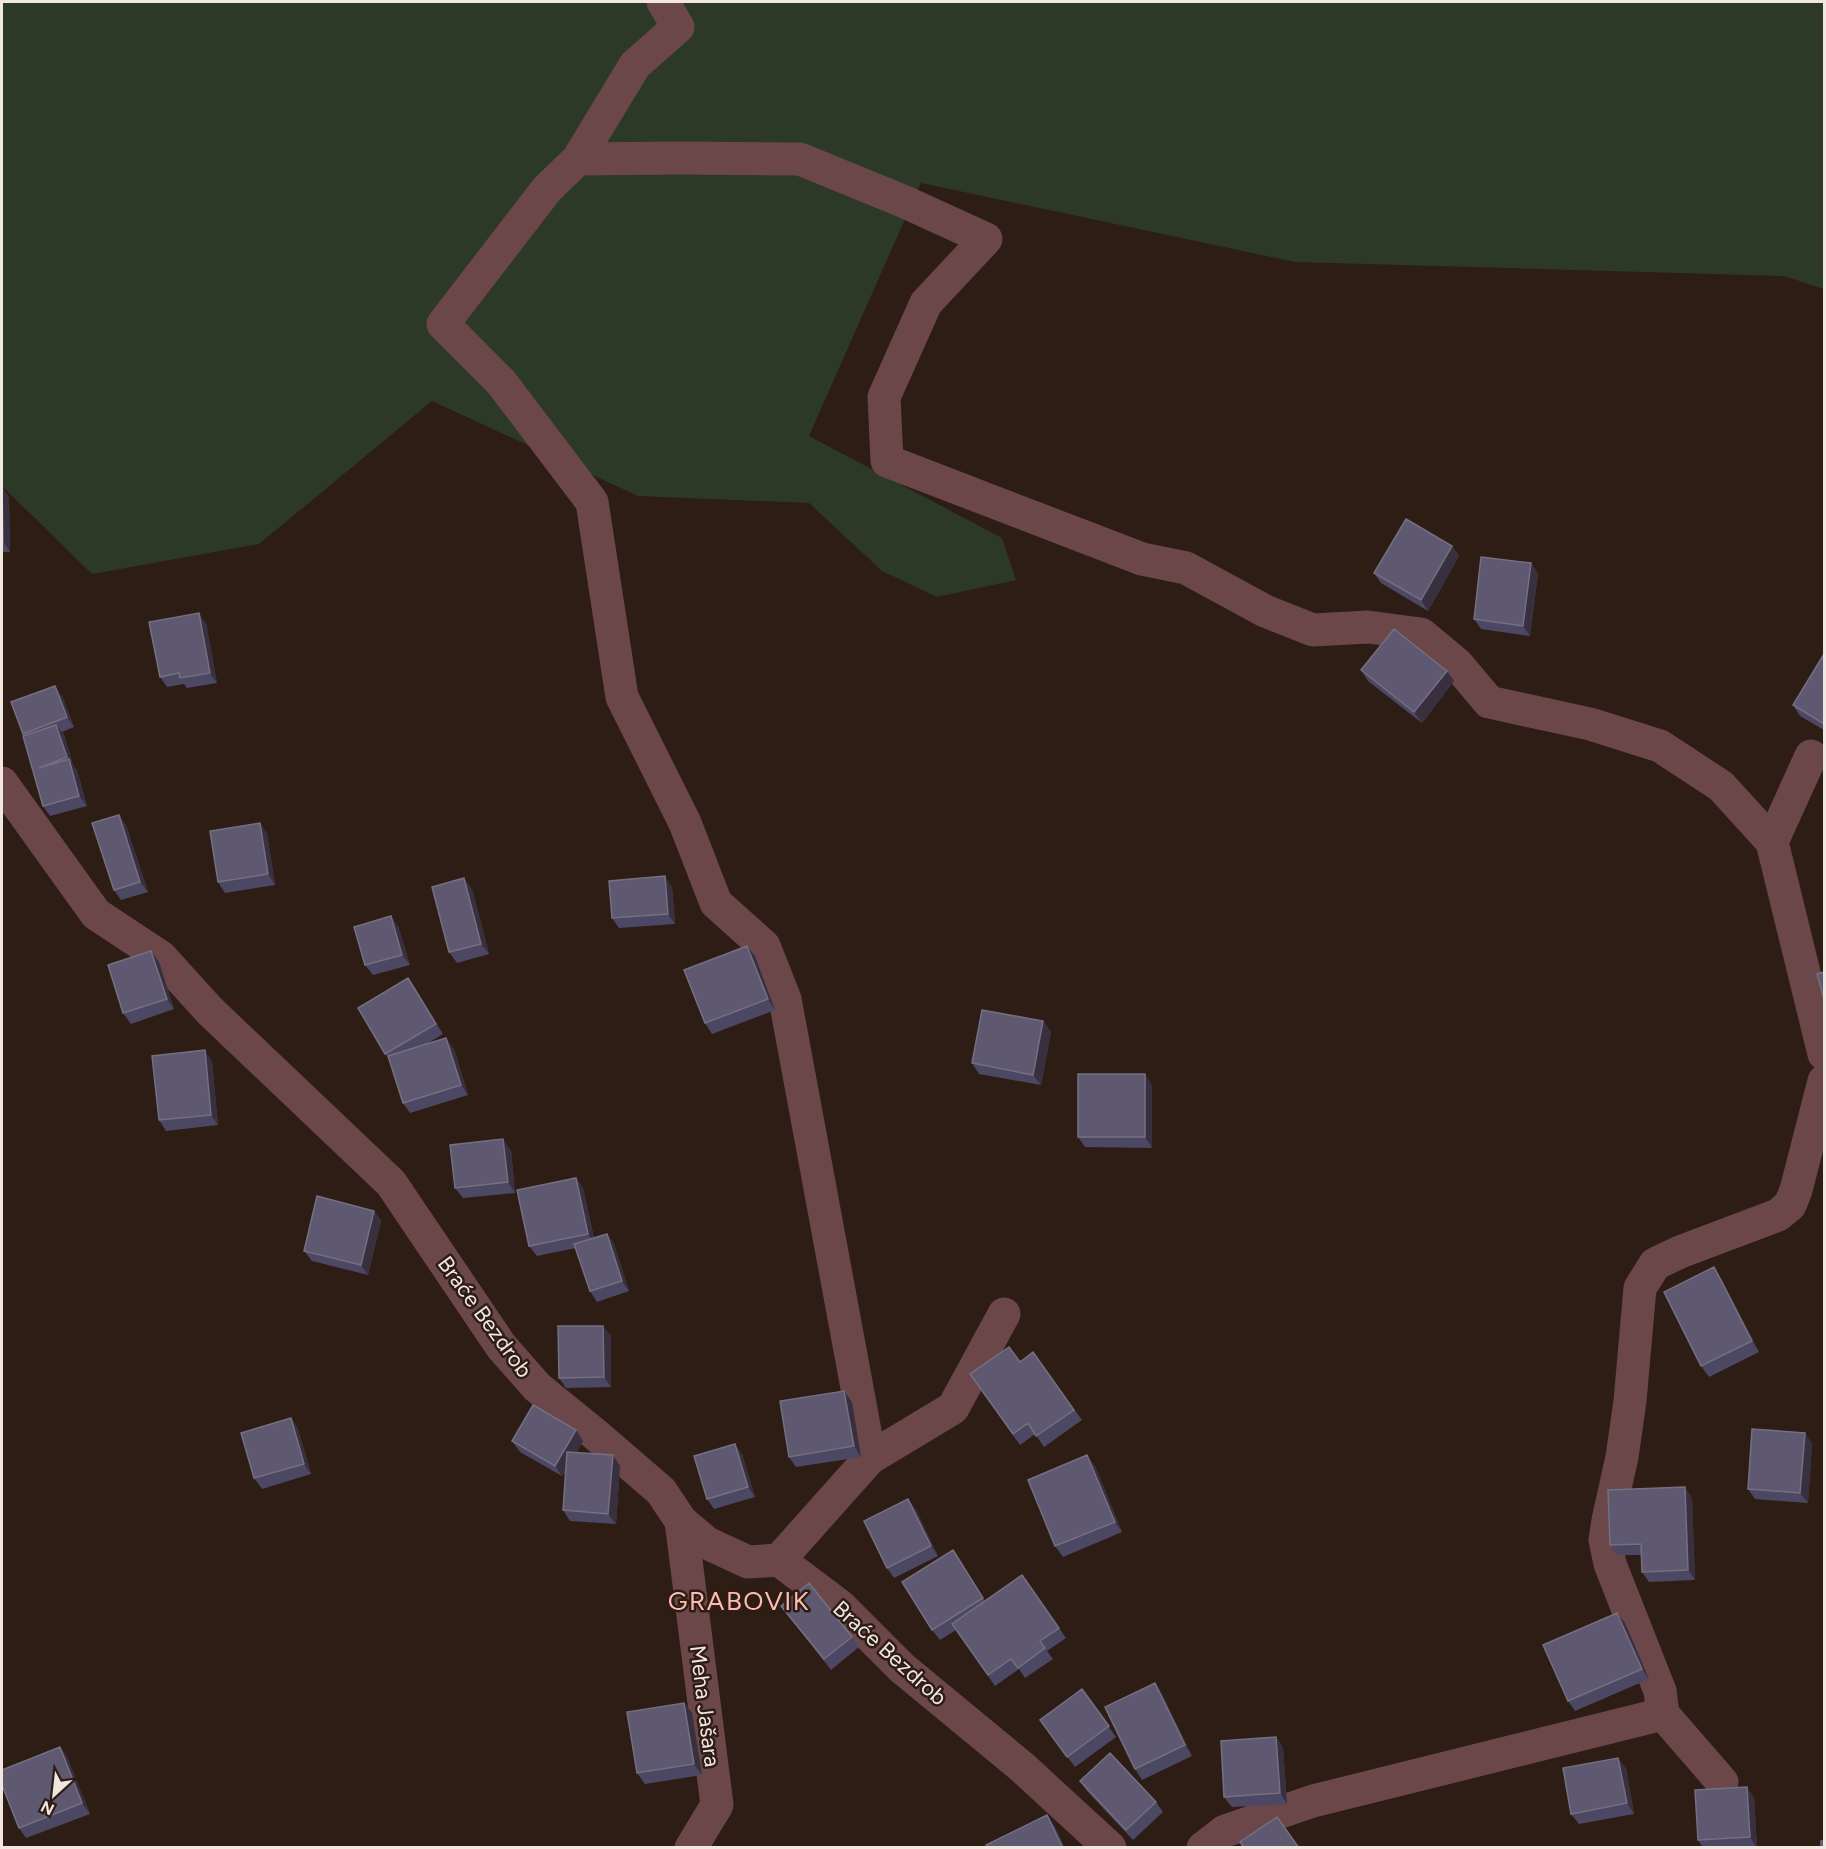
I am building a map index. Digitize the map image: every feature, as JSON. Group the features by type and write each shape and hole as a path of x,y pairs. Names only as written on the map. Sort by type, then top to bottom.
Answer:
{"street":[{"path":"663,2 678,27 635,65 578,159 547,189 443,324 501,382 592,502 622,697 685,823 716,903 764,946 785,999 870,1458"},
{"path":"578,159 800,159 905,202 986,239 926,303 884,397 887,461 1143,559 1186,568 1265,611 1313,630 1368,627 1421,634 1457,664 1489,702 1590,724 1660,746 1721,786 1772,842 1824,1054"},
{"path":"1772,842 1811,756"},
{"name":"Braće Bezdrob","path":"2,783 96,914 161,957 210,1011 391,1183 501,1346 537,1387 660,1491 681,1521 707,1543 748,1562 778,1560 840,1606 902,1668 1022,1767 1110,1848"},
{"path":"1722,1782 1663,1714 1660,1690 1610,1563 1605,1540 1622,1457 1630,1401 1640,1288 1655,1264 1680,1252 1778,1215 1790,1205 1796,1190 1824,1081"},
{"path":"778,1560 870,1458 953,1408 1004,1314"},
{"name":"Meha Jašara","path":"681,1521 717,1805 691,1848"},
{"path":"1203,1848 1225,1831 1313,1801 1663,1714"}],"green space":[{"path":"2,2 1824,2 1824,289 1784,276 1295,262 921,183 809,436 1002,538 1016,580 937,597 882,571 809,503 638,496 432,401 259,544 92,574 2,486"}],"building":[{"path":"2,489 3,541 2,541"},
{"path":"1406,519 1452,546 1421,600 1374,573"},
{"path":"1481,557 1531,563 1523,626 1474,619"},
{"path":"199,613 210,673 180,678 179,673 160,677 149,622"},
{"path":"1394,629 1447,671 1414,712 1361,670"},
{"path":"1824,654 1824,724 1793,705"},
{"path":"55,686 67,717 23,734 11,702"},
{"path":"56,725 67,757 39,768 69,759 79,796 43,806 23,736"},
{"path":"119,815 140,882 114,890 92,823"},
{"path":"260,823 268,874 218,882 210,831"},
{"path":"665,876 668,914 612,918 609,881"},
{"path":"464,878 481,944 449,952 432,887"},
{"path":"391,916 402,955 365,965 354,927"},
{"path":"747,946 768,999 705,1023 684,970"},
{"path":"151,951 167,999 123,1013 108,965"},
{"path":"1824,972 1824,999 1817,974"},
{"path":"408,978 436,1024 385,1054 358,1008"},
{"path":"982,1010 1043,1021 1033,1075 972,1063"},
{"path":"446,1038 461,1085 403,1103 388,1056"},
{"path":"205,1050 211,1115 159,1120 152,1056"},
{"path":"1078,1074 1145,1074 1145,1137 1078,1137"},
{"path":"503,1139 508,1182 455,1188 450,1145"},
{"path":"576,1178 588,1234 529,1246 517,1190"},
{"path":"317,1196 374,1211 361,1265 304,1251"},
{"path":"607,1234 622,1281 590,1291 574,1244"},
{"path":"1714,1267 1752,1341 1701,1366 1664,1292"},
{"path":"558,1326 603,1326 604,1377 559,1378"},
{"path":"1009,1347 1020,1362 1033,1352 1074,1410 1036,1436 1028,1423 1013,1434 970,1374"},
{"path":"844,1391 854,1446 789,1457 780,1401"},
{"path":"533,1405 576,1430 555,1466 512,1441"},
{"path":"291,1418 304,1464 254,1478 241,1433"},
{"path":"1752,1429 1805,1433 1800,1493 1748,1489"},
{"path":"735,1444 748,1487 707,1499 694,1456"},
{"path":"567,1452 613,1455 608,1514 563,1510"},
{"path":"1087,1455 1115,1522 1055,1546 1028,1480"},
{"path":"1685,1487 1688,1570 1642,1572 1641,1544 1610,1545 1608,1490"},
{"path":"908,1499 931,1546 887,1568 864,1521"},
{"path":"953,1550 983,1598 932,1630 902,1582"},
{"path":"1022,1575 1059,1628 1040,1641 1045,1648 1018,1668 1011,1659 988,1675 952,1624"},
{"path":"809,1583 852,1637 824,1659 781,1606"},
{"path":"1617,1613 1642,1669 1568,1701 1543,1645"},
{"path":"1155,1683 1185,1745 1135,1769 1105,1707"},
{"path":"1082,1689 1109,1726 1067,1757 1040,1720"},
{"path":"684,1703 694,1764 637,1773 627,1712"},
{"path":"1276,1737 1280,1793 1224,1797 1221,1741"},
{"path":"60,1747 82,1803 19,1828 2,1785 2,1770"},
{"path":"1110,1753 1156,1802 1126,1830 1080,1781"},
{"path":"1618,1758 1627,1803 1571,1814 1563,1768"},
{"path":"1747,1787 1750,1837 1698,1840 1695,1790"},
{"path":"1047,1815 1063,1848 988,1848 986,1845"},
{"path":"1277,1817 1299,1848 1244,1848 1240,1842"}],"district":[{"name":"GRABOVIK","path":"739,1601"}]}
